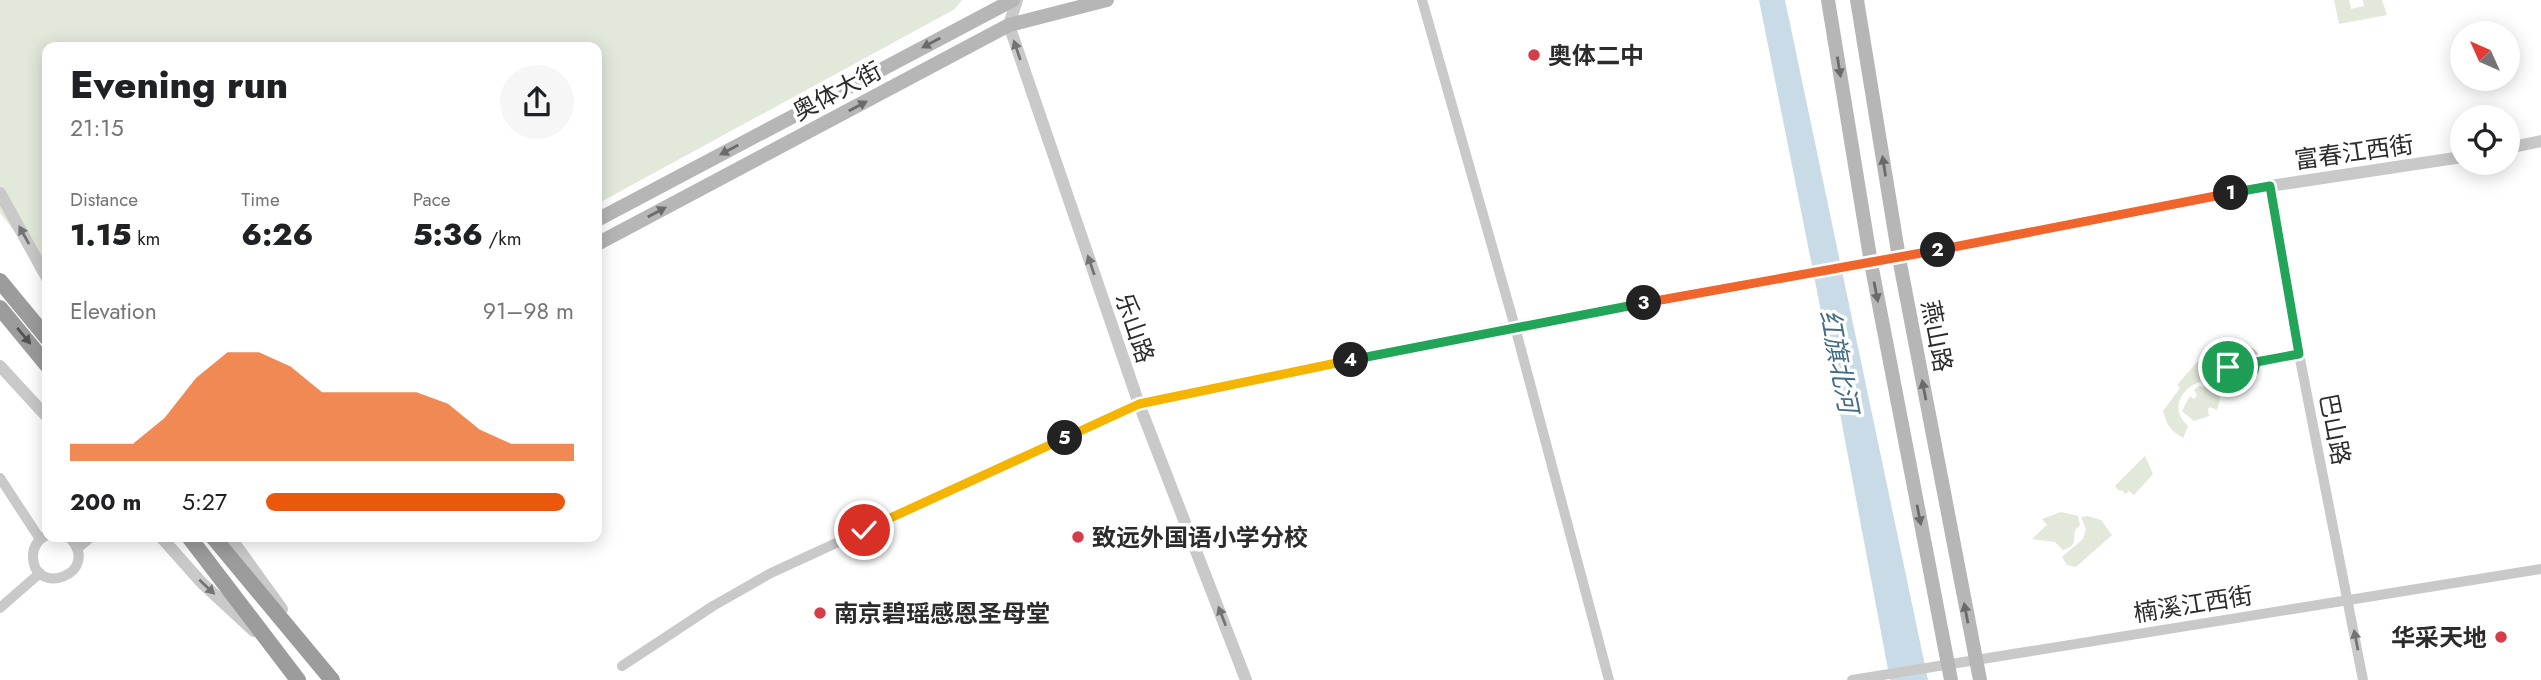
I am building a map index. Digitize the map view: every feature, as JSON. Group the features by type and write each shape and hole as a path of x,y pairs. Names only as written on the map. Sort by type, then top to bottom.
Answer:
{"highway":[{"path":"0,281 42,332"},
{"path":"0,308 42,359"},
{"path":"193,542 298,680"},
{"path":"217,542 333,680"}],"main road":[{"name":"奥体大街","path":"602,217 995,4 1015,0"},
{"name":"奥体大街","path":"602,241 1009,26 1107,0"},
{"name":"燕山路","path":"1828,0 1871,263 1949,673"},
{"name":"燕山路","path":"1857,0 1899,258 1980,680"}],"street":[{"path":"1009,26 1015,0"},
{"path":"1422,0 1516,327 1609,680"},
{"name":"乐山路","path":"995,4 1009,26 1139,404 1246,680"},
{"path":"2520,145 2541,141"},
{"name":"富春江西街","path":"1139,404 1516,327 1899,258 2270,186 2450,159"},
{"name":"巴山路","path":"2270,186 2299,354 2363,680"},
{"path":"0,193 42,269"},
{"path":"2256,362 2299,354"},
{"path":"0,366 42,412"},
{"path":"622,666 713,606 771,573 1139,404"},
{"path":"0,478 42,534"},
{"path":"42,540 33,552 35,567 40,573 53,579 68,575 77,564 77,549 72,542"},
{"path":"77,549 85,542"},
{"path":"165,542 201,582 268,643"},
{"path":"234,542 333,680"},
{"path":"239,542 258,576"},
{"name":"楠溪江西街","path":"1852,680 1926,669 1949,673 1976,661 2541,569"},
{"path":"0,608 40,573"}],"shaded area":[{"path":"0,0 962,0 955,9 602,201 602,42 42,42 42,266 0,213"},
{"path":"2334,0 2349,0 2351,9 2364,6 2363,0 2382,0 2387,15 2339,24"},
{"path":"2214,349 2226,354 2224,358 2211,366 2206,380 2190,387 2180,398 2179,412 2188,426 2183,438 2170,427 2163,411 2180,388 2177,385 2204,354"},
{"path":"2223,364 2230,379 2243,381 2235,393 2227,394 2223,385 2211,377 2215,368"},
{"path":"2199,386 2217,389 2220,399 2217,410 2210,407 2209,416 2194,421 2182,411 2190,396 2194,399 2197,396 2194,390"},
{"path":"2145,456 2153,474 2134,495 2129,491 2126,494 2119,491 2115,486"},
{"path":"2061,512 2078,516 2080,525 2075,530 2074,543 2070,547 2063,550 2055,542 2032,539 2047,525 2042,519"},
{"path":"2081,517 2101,520 2112,535 2076,567 2067,565 2062,557 2083,539 2086,529"}],"water":[{"name":"红旗北河","path":"1759,0 1785,0 1928,680 1890,680"}],"place":[{"name":"奥体二中","path":"1534,55"},
{"name":"致远外国语小学分校","path":"1078,537"},
{"name":"南京碧瑶感恩圣母堂","path":"820,613"},
{"name":"华采天地","path":"2501,637"}],"route":[{"path":"864,530 1139,404 1516,327 1871,263 2270,186 2299,354 2256,362 2251,375 2242,378 2233,375 2228,367"}]}
